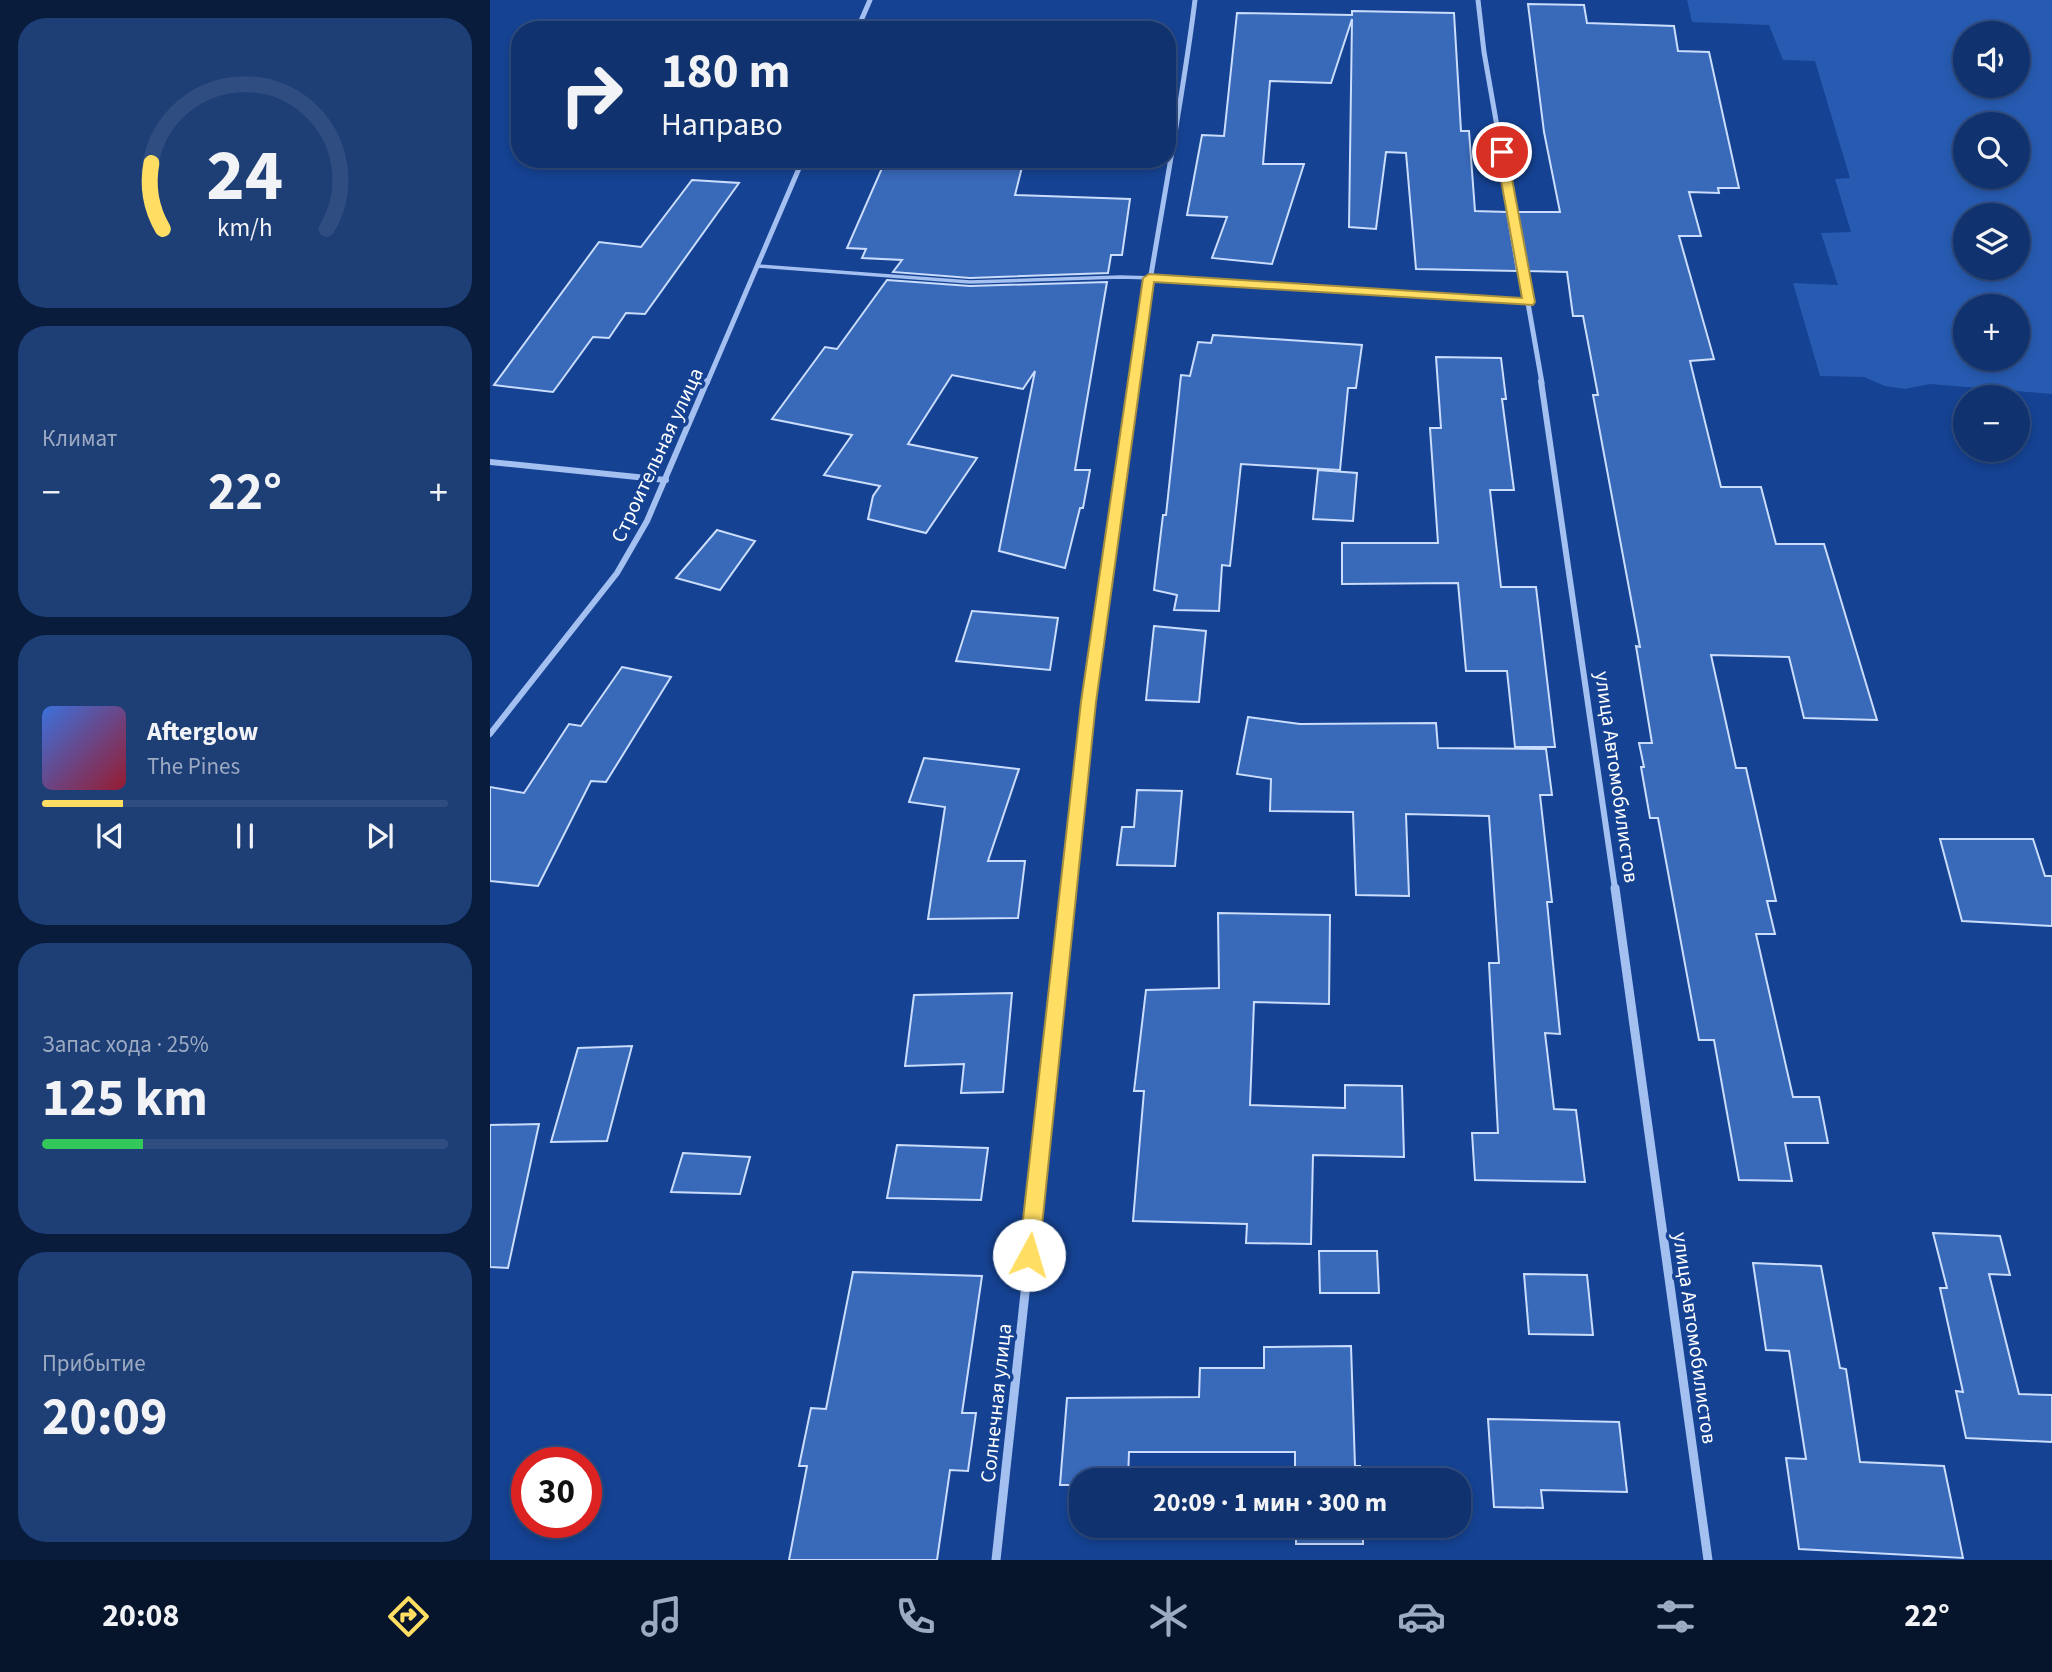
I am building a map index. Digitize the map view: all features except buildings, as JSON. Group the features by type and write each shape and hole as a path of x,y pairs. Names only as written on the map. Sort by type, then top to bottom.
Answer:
{"street":[{"path":"861,21 870,0"},
{"name":"Солнечная улица","path":"1176,123 1195,0"},
{"name":"улица Автомобилистов","path":"1478,0 1484,52 1529,302 1574,594 1708,1560"},
{"name":"Строительная улица","path":"490,734 617,573 647,521 799,168"},
{"name":"Солнечная улица","path":"996,1560 1089,702 1149,278 1168,168"},
{"path":"490,462 666,480"}],"lane":[{"path":"758,266 970,282 1149,278 1529,302"}],"shaded area":[{"path":"1687,0 2052,0 2052,394 2030,392 2030,385 1930,384 1905,389 1885,386 1864,377 1820,376 1793,283 1838,285 1821,233 1851,232 1835,179 1850,178 1815,61 1783,60 1769,25 1692,22"}],"route":[{"path":"1029,1255 1089,702 1149,278 1529,302 1502,152"}]}
